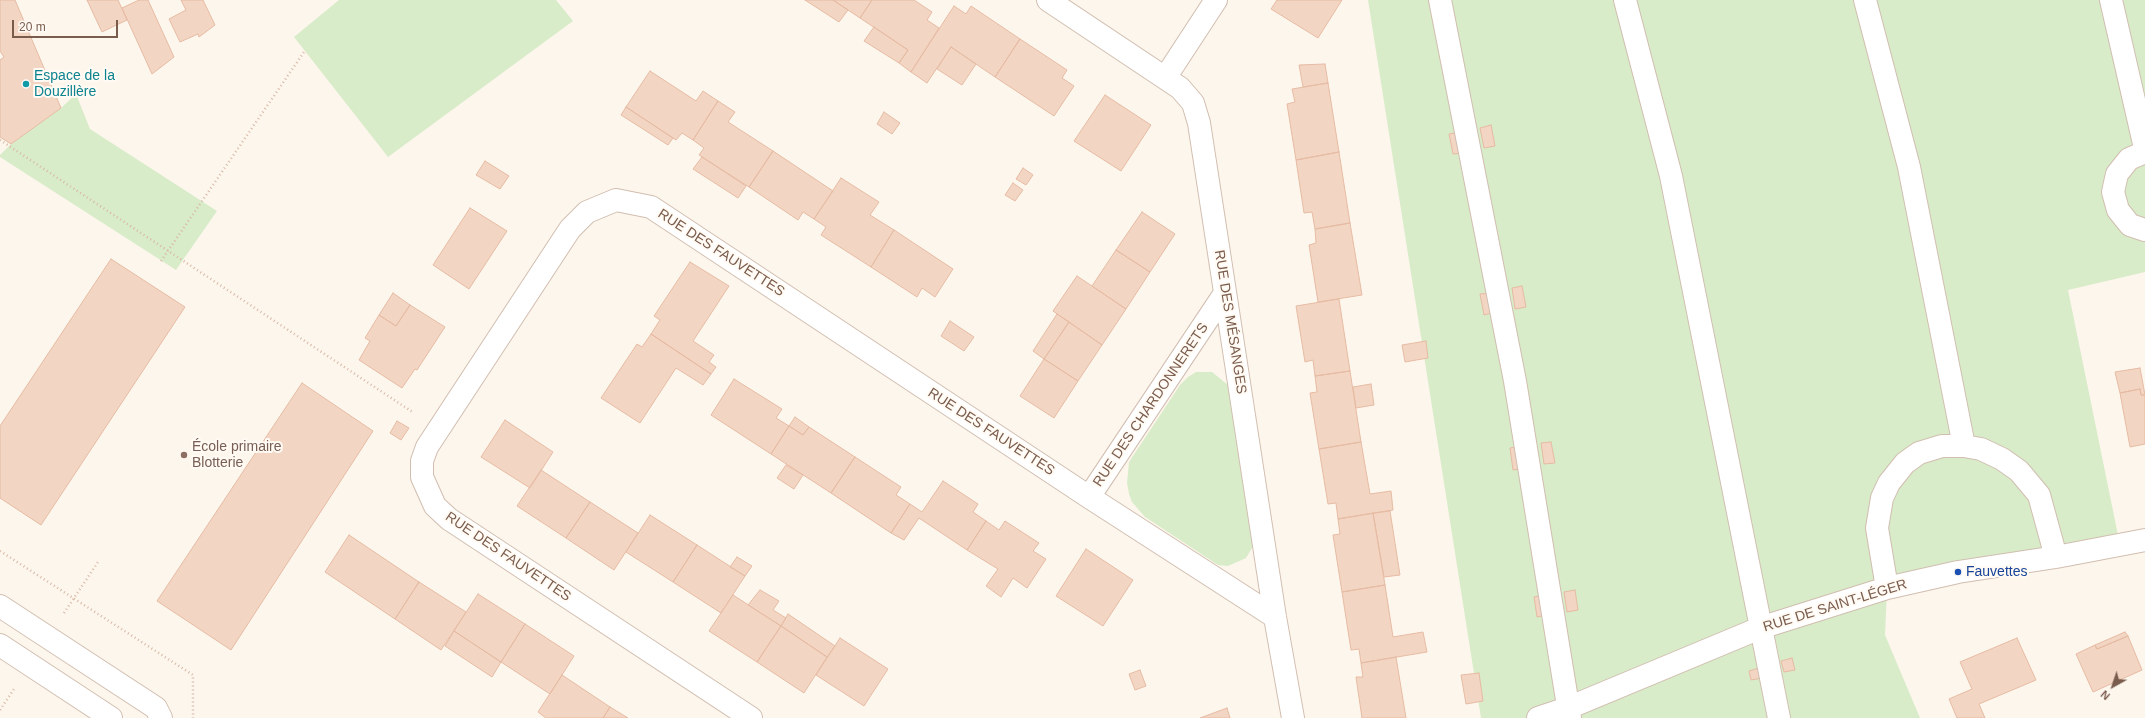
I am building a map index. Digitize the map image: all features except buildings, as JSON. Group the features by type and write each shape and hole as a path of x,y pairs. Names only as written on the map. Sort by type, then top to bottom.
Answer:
{"street":[{"name":"RUE DES MÉSANGES","path":"1048,0 1180,88 1193,103 1199,124 1293,718"},
{"path":"1165,78 1216,0"},
{"path":"1440,0 1515,381 1569,713"},
{"path":"1625,0 1671,176 1760,628 1780,718"},
{"path":"1865,0 1909,167 1964,446"},
{"path":"2111,0 2145,148"},
{"path":"2145,152 2129,159 2117,174 2114,192 2118,210 2130,224 2145,230"},
{"name":"RUE DES FAUVETTES","path":"751,718 449,519 435,506 422,477 422,461 427,447 438,428 570,229 587,212 616,200 651,208 1089,497 1276,617"},
{"name":"RUE DES CHARDONNERETS","path":"1089,497 1225,293"},
{"path":"1887,588 1877,528 1882,498 1889,483 1905,464 1919,452 1942,446 1964,446 1981,449 2002,459 2019,471 2039,495 2056,557"},
{"name":"RUE DE SAINT-LÉGER","path":"1538,718 1569,713 1760,628 1887,588 1958,572 2056,557 2145,540"},
{"path":"0,606 156,708 161,718"},
{"path":"0,645 111,718"}],"path":[{"path":"161,261 304,52"},
{"path":"0,140 438,428"},
{"path":"0,551 193,675 193,718"}],"green space":[{"path":"339,0 556,0 573,21 388,157 294,37"},
{"path":"1368,0 2145,0 2145,272 2068,290 2120,545 1887,588 1885,635 1920,718 1481,718"},
{"path":"76,94 90,129 217,211 176,270 0,157 0,155 11,144 61,108"},
{"path":"1196,372 1212,372 1228,385 1230,393 1253,535 1252,548 1246,558 1228,566 1218,565 1145,517 1132,502 1127,483 1129,462 1180,385"}],"place":[{"name":"Espace de la Douzillère","path":"26,84"},
{"name":"École primaire Blotterie","path":"184,455"},
{"name":"Fauvettes","path":"1958,572"}]}
